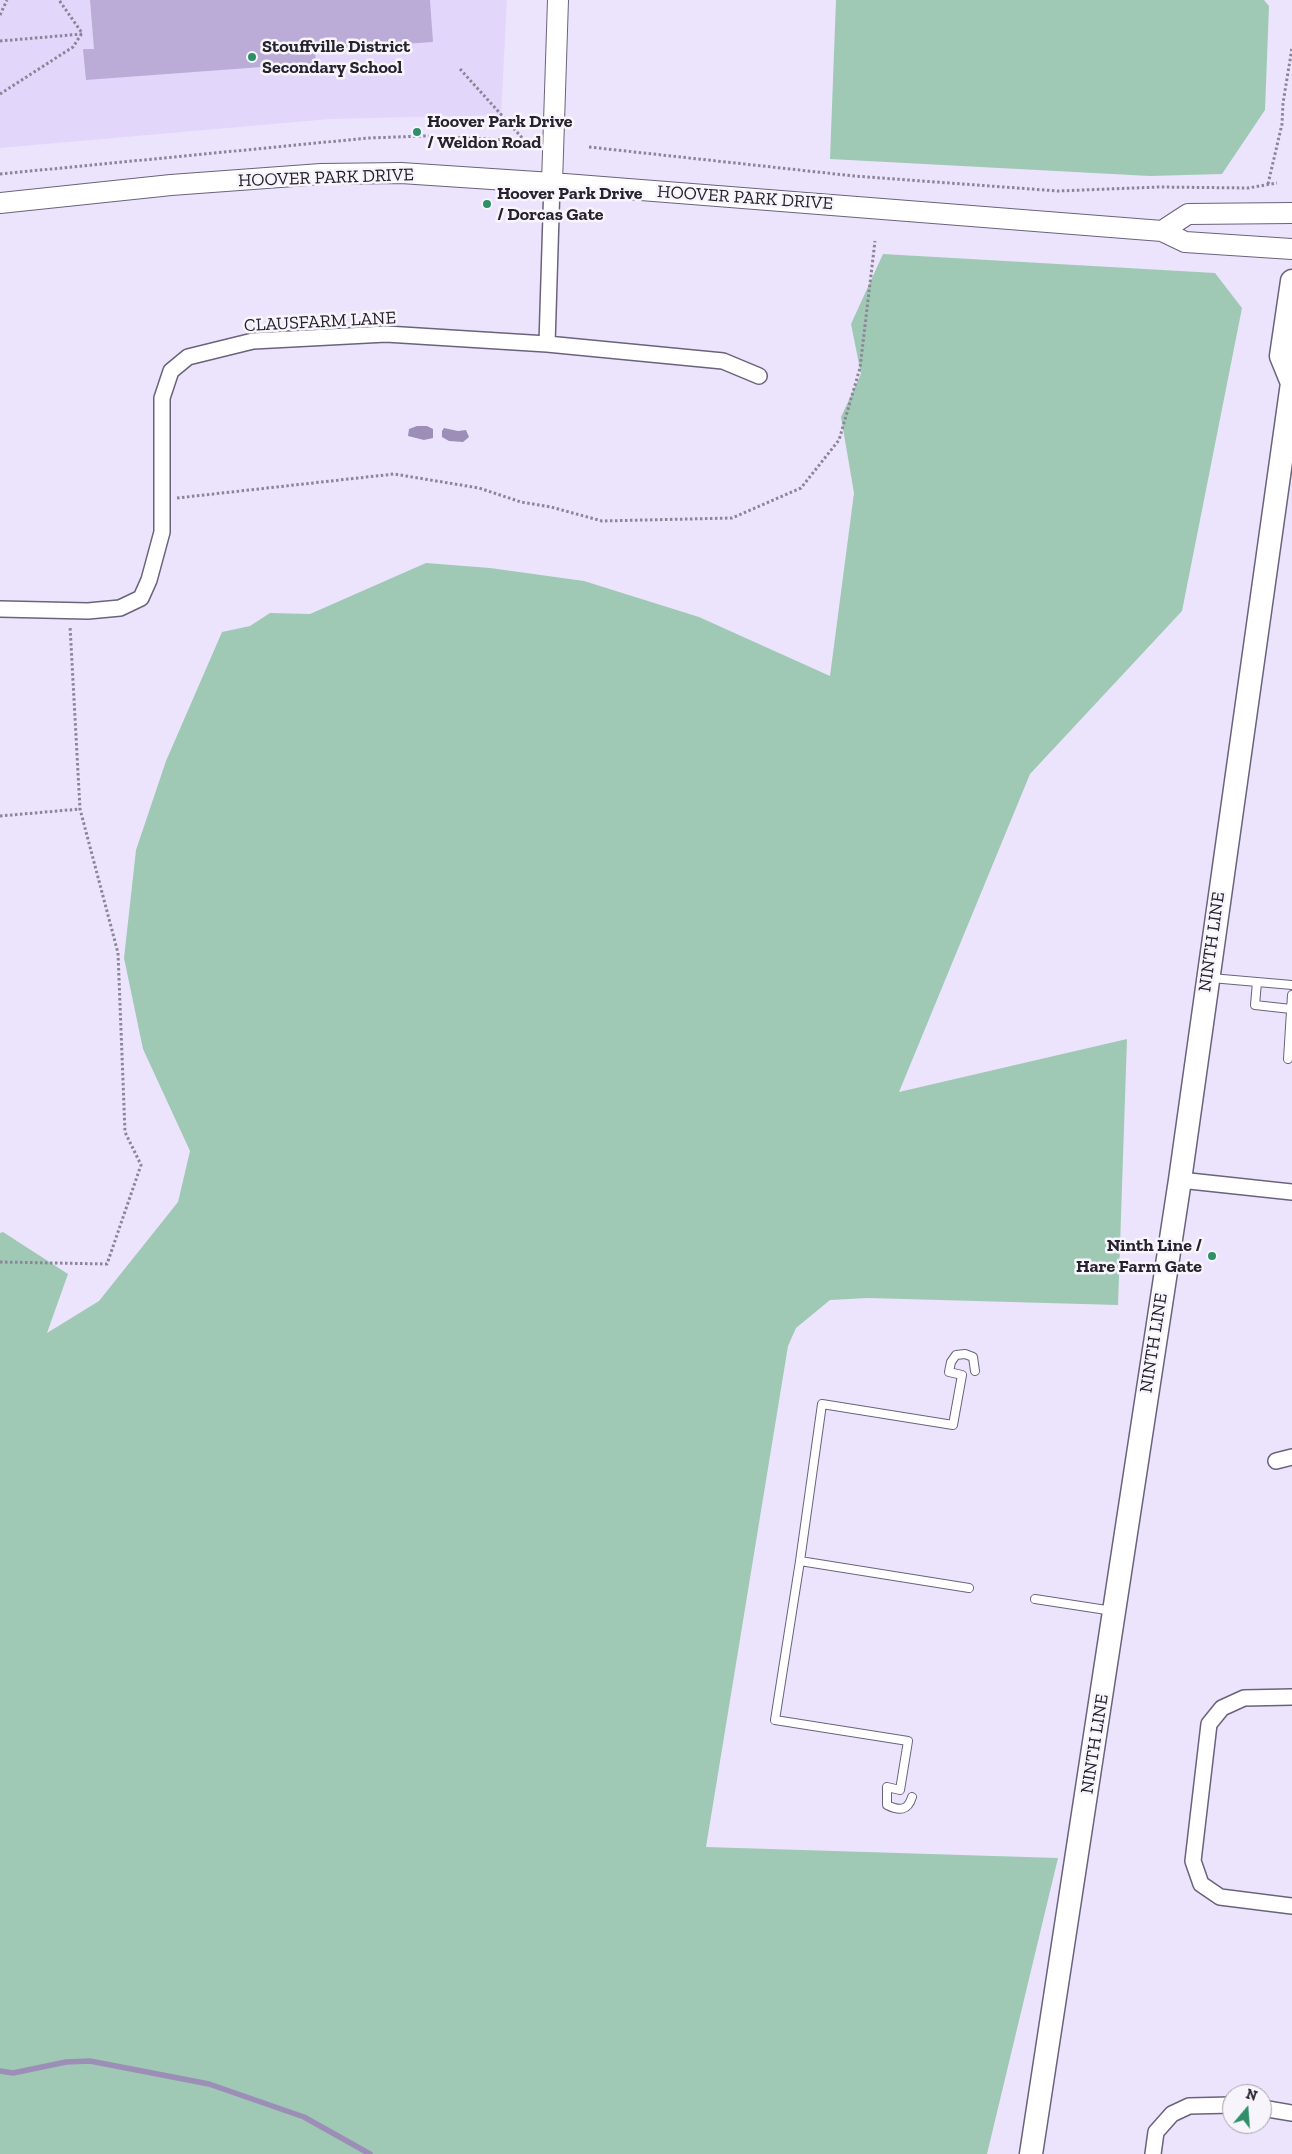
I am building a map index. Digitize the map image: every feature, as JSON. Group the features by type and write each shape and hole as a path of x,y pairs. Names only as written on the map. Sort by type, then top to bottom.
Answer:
{"main road":[{"name":"NINTH LINE","path":"1030,2154 1115,1612 1156,1327 1180,1180 1292,383 1281,356 1292,281"}],"street":[{"path":"547,344 558,0"},
{"name":"HOOVER PARK DRIVE","path":"0,203 171,185 321,174 401,173 1162,230 1185,242 1292,249"},
{"path":"1162,230 1188,214 1292,214"},
{"name":"CLAUSFARM LANE","path":"0,609 69,610 120,608 140,598 148,580 162,532 162,398 171,371 188,357 253,341 386,334 547,344 724,361 759,376"},
{"path":"1180,1180 1292,1192"},
{"path":"1276,1461 1292,1457"},
{"path":"1292,1697 1244,1698 1222,1708 1210,1724 1194,1862 1201,1884 1220,1897 1292,1906"},
{"path":"1153,2154 1156,2132 1172,2114 1188,2106 1222,2104"},
{"path":"1272,2110 1292,2113"}],"lane":[{"path":"1207,978 1292,985"},
{"path":"1257,982 1255,1005 1291,1009"},
{"path":"1288,1059 1292,995"},
{"path":"912,1796 910,1804 905,1809 897,1810 887,1805 887,1787 903,1790 908,1741 776,1720 822,1404 953,1425 969,1374"},
{"path":"800,1561 969,1588"},
{"path":"1035,1599 1115,1612"}],"path":[{"path":"0,15 7,0"},
{"path":"59,0 82,34"},
{"path":"0,41 82,34"},
{"path":"0,94 73,47 82,34"},
{"path":"1268,184 1282,124 1283,103 1292,48"},
{"path":"460,68 525,141"},
{"path":"0,174 368,138 425,136 532,141"},
{"path":"589,147 854,176 1058,191 1159,187 1248,188 1277,183"},
{"path":"162,500 394,474 479,488 521,502 551,507 602,521 732,518 801,488 839,440 860,368 875,242"},
{"path":"0,1262 107,1264 141,1165 125,1132 118,953 80,809 69,610"},
{"path":"0,816 80,809"}],"shaded area":[{"name":"Stouffville District Secondary School","path":"0,0 507,0 501,115 330,119 0,148"},
{"path":"417,426 427,426 433,429 433,438 424,440 408,436 409,429"},
{"path":"444,428 458,431 466,430 469,437 463,442 449,441 442,437"}],"green space":[{"path":"836,0 1264,0 1269,6 1265,110 1222,174 1150,176 830,159"},
{"path":"883,254 1215,273 1242,308 1182,611 1030,774 899,1092 1127,1039 1118,1305 868,1298 830,1300 796,1328 788,1346 706,1847 1058,1858 987,2154 0,2154 0,1233 3,1232 68,1274 47,1333 99,1301 178,1202 190,1151 143,1049 124,958 136,850 166,761 222,632 250,626 270,613 310,614 426,563 490,568 584,581 699,617 830,676 854,493 841,417 861,374 851,324"}],"building":[{"path":"90,0 430,0 433,42 315,50 316,63 86,80 83,49 94,49"}],"waterway":[{"path":"0,2071 13,2073 66,2062 90,2061 209,2084 304,2117 370,2154"}],"place":[{"name":"Stouffville District Secondary School","path":"252,57"},
{"name":"Hoover Park Drive / Weldon Road","path":"417,132"},
{"name":"Hoover Park Drive / Dorcas Gate","path":"487,204"},
{"name":"Ninth Line / Hare Farm Gate","path":"1212,1256"}]}
